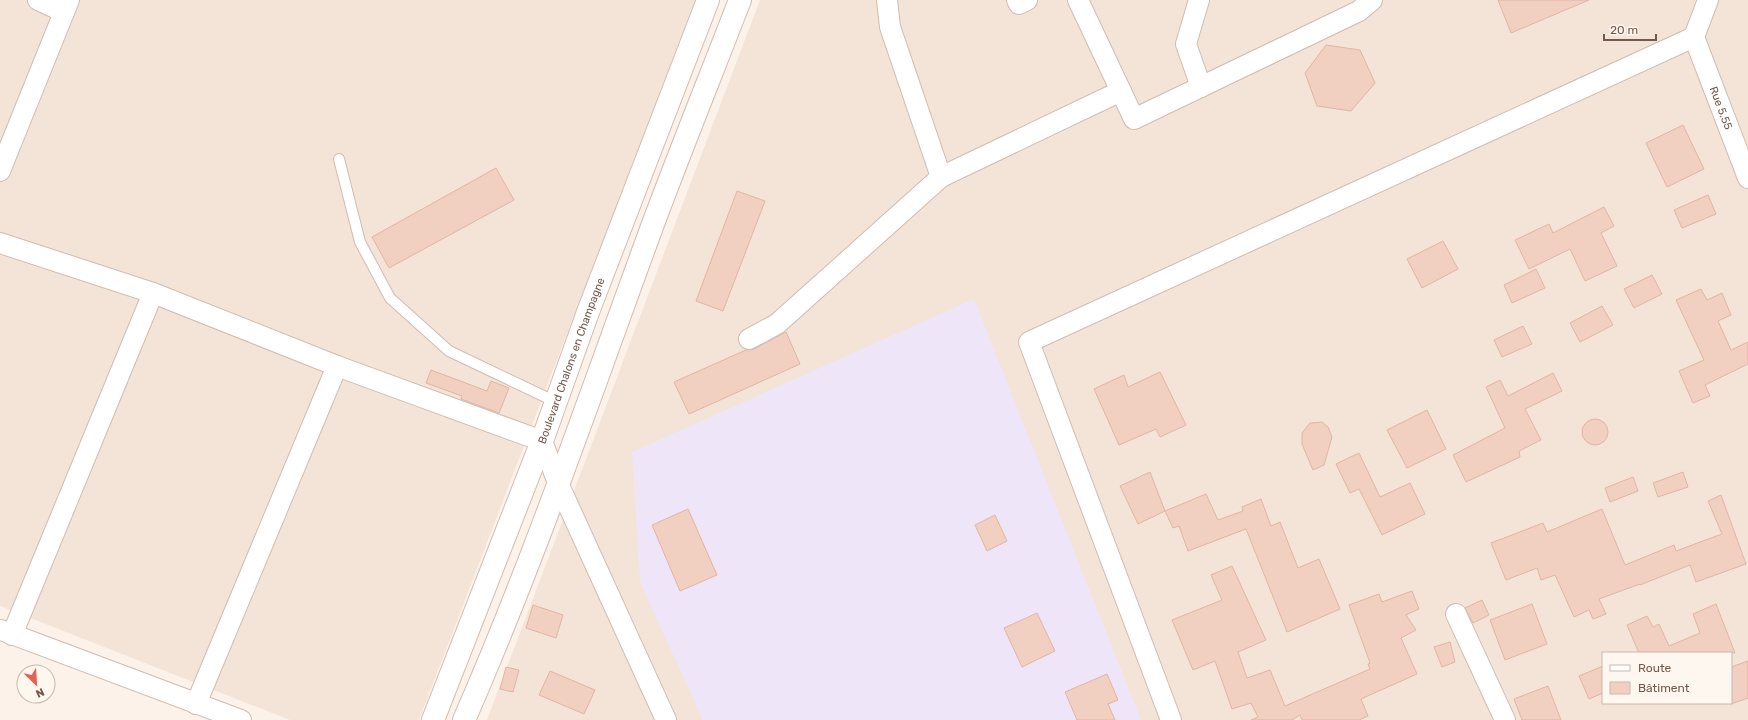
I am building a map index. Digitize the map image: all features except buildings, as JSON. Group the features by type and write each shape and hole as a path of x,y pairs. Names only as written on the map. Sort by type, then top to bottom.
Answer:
{"main road":[{"name":"Boulevard Chalons en Champagne","path":"432,720 542,441 588,312 708,0"},
{"path":"464,720 496,649 654,221 740,0"}],"street":[{"path":"0,171 66,6 38,0"},
{"path":"887,0 890,27 941,177"},
{"path":"1017,0 1019,4 1027,0"},
{"path":"1078,0 1134,119 1359,11 1372,0"},
{"path":"1198,0 1186,44 1201,87"},
{"path":"1171,720 1029,342 1694,37 1708,0"},
{"name":"Rue 5.55","path":"1694,37 1748,178"},
{"path":"749,339 777,324 941,177 1121,91"},
{"path":"0,243 154,293 338,366 542,441 558,483 666,720"},
{"path":"154,293 6,632 241,720"},
{"path":"196,704 338,366"},
{"path":"1456,614 1505,720"}],"lane":[{"path":"339,159 360,242 390,298 449,351 556,402"}],"shaded area":[{"path":"0,0 695,0 419,720 290,720 0,606"},
{"path":"760,0 1748,0 1748,720 487,720"},
{"path":"974,299 1141,720 703,720 640,582 632,452"}]}
